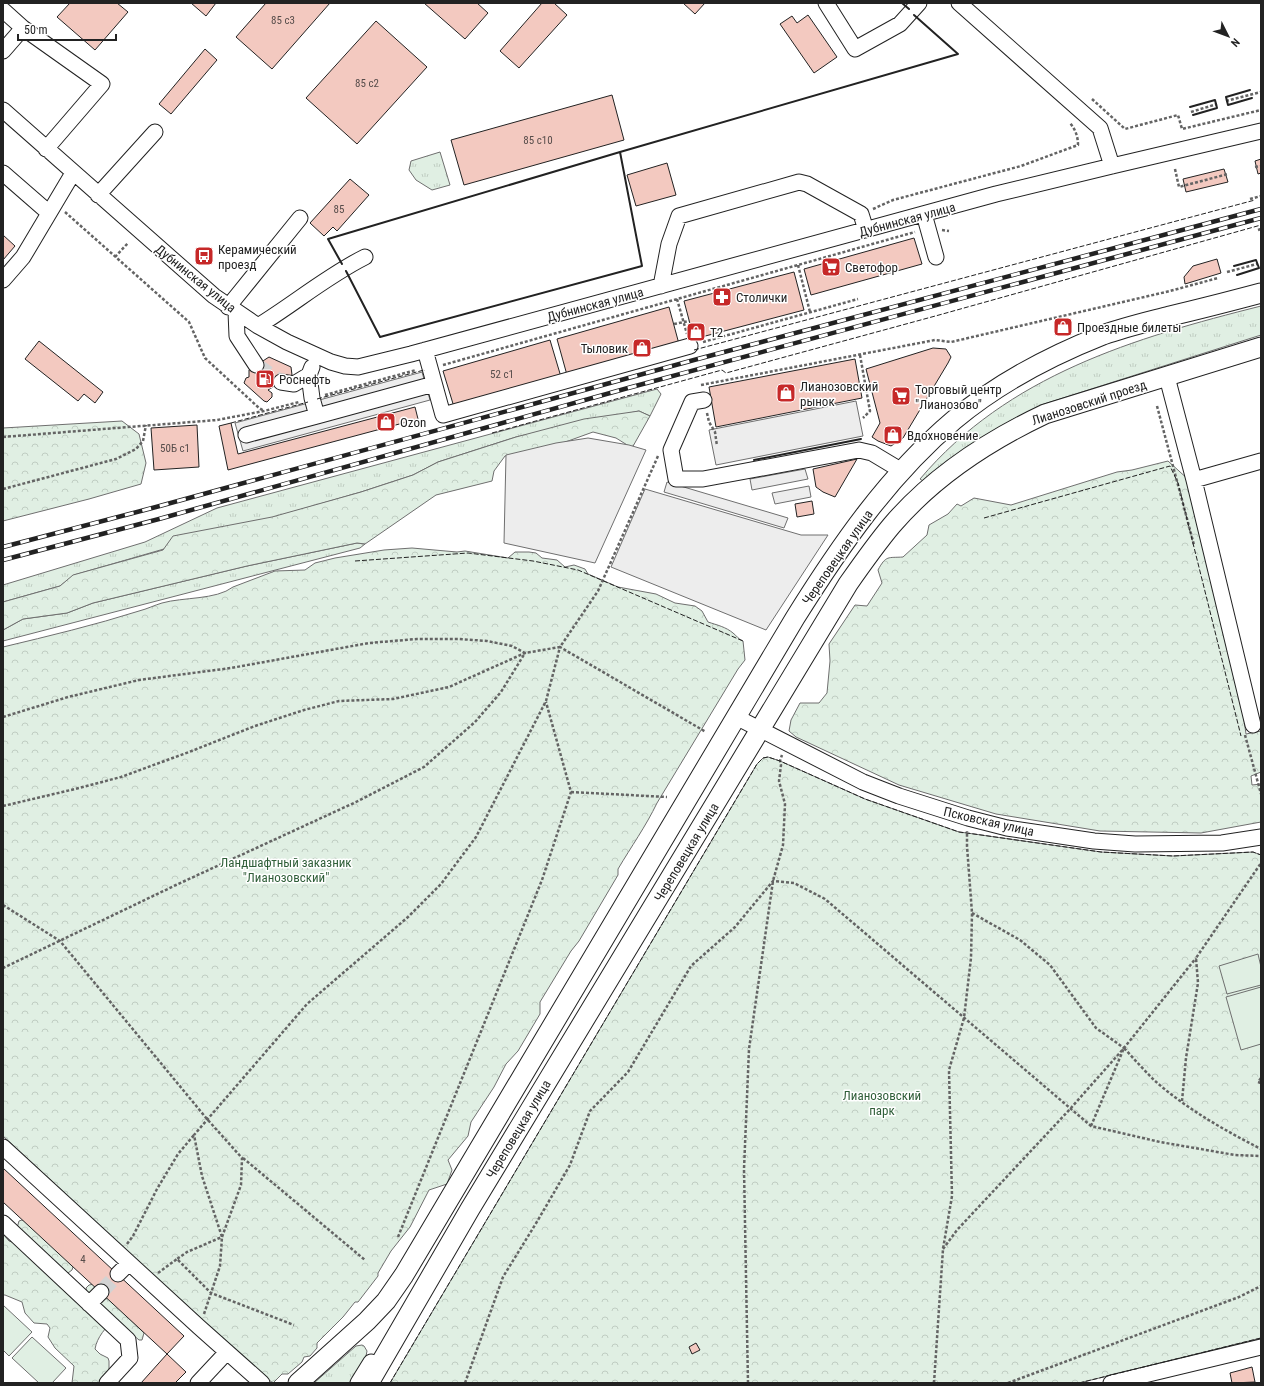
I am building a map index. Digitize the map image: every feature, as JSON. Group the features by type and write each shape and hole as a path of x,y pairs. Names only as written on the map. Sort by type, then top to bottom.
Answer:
{"main road":[{"path":"902,471 954,420 1007,383 1057,355 1127,327 1261,293"},
{"name":"Лианозовский проезд","path":"913,503 942,477 982,448 1019,426 1045,414 1256,352"},
{"name":"Череповецкая улица","path":"298,1383 367,1321 386,1301 404,1275 826,568 855,528 902,471"},
{"name":"Череповецкая улица","path":"369,1383 470,1209 848,584 892,524 913,503"}],"street":[{"path":"826,3 855,49 900,24 920,3"},
{"path":"959,3 1100,128 1112,166"},
{"path":"3,10 23,28 102,84 46,149"},
{"path":"5,44 23,28"},
{"name":"Дубнинская улица","path":"3,110 209,292 232,309 286,342 331,362 345,366 358,367 996,194 1261,131"},
{"path":"98,194 155,132"},
{"path":"3,172 54,210"},
{"path":"3,280 23,257 54,210 74,172"},
{"path":"661,286 669,244 679,216 799,182 807,184 860,214 866,230"},
{"path":"924,214 936,257"},
{"path":"256,365 237,336 232,309 300,218"},
{"path":"258,326 344,268 365,257"},
{"path":"425,350 443,415 690,346"},
{"path":"317,356 309,375 312,398 317,416"},
{"path":"281,382 294,384 309,375"},
{"path":"1167,377 1194,480 1253,725"},
{"path":"246,435 434,384"},
{"path":"700,394 692,402 671,450 676,479 703,479 859,450 872,453 902,471"},
{"path":"1194,480 1261,461"},
{"name":"Псковская улица","path":"736,717 863,782 899,796 968,818 1008,828 1094,841 1135,844 1222,843 1261,838"},
{"path":"3,1147 148,1281 262,1383"},
{"name":"Череповецкая улица","path":"308,1383 376,1322 393,1301 438,1229 449,1200"},
{"name":"Череповецкая улица","path":"358,1383 448,1235 470,1209"},
{"path":"3,1223 128,1340 130,1358 107,1383"},
{"path":"118,1274 124,1258"},
{"path":"89,1304 100,1292"},
{"path":"1111,1383 1261,1347"},
{"path":"198,1383 228,1352"}],"path":[{"path":"1226,101 1261,92"},
{"path":"1092,99 1125,129 1178,115 1182,129 1261,110"},
{"path":"1191,112 1217,104"},
{"path":"1255,167 1261,166"},
{"path":"1175,169 1180,187 1228,174"},
{"path":"1250,199 1261,196"},
{"path":"54,210 115,257 189,322 204,358 258,408 264,411"},
{"path":"115,257 128,243"},
{"path":"1227,272 1257,264"},
{"path":"798,265 810,312"},
{"path":"717,446 715,432 708,422 700,394 702,385 934,340 951,342 1170,291 1218,278"},
{"path":"803,284 808,282"},
{"path":"799,291 804,290"},
{"path":"677,300 690,346 858,299"},
{"path":"674,324 689,321"},
{"path":"860,355 870,411 863,418"},
{"path":"3,490 116,459 136,449 143,441 146,425"},
{"path":"124,1258 157,1189 178,1154 194,1134 307,1004 408,917 440,884 476,837 546,701 560,647 598,591 661,449"},
{"path":"3,717 68,696 139,680 231,668 369,643 417,639 459,639 487,641 512,646 525,652"},
{"path":"3,806 121,777 255,726 304,710 339,702 393,700 449,687 525,652 560,647 706,732"},
{"path":"3,968 356,802 424,767 475,722 501,692 525,652"},
{"path":"398,1237 542,880 571,792 546,701"},
{"path":"748,1383 744,1169 749,1049 773,881 783,845 785,804 779,781 780,761 783,754"},
{"path":"1258,784 1261,794"},
{"path":"571,792 667,797"},
{"path":"934,1383 943,1249 952,1196 949,1070 964,1018 971,958 972,913 967,827"},
{"path":"943,1249 957,1230 1071,1108 1124,1048 1196,958 1261,863"},
{"path":"773,881 794,883 825,899 1091,1126 1160,1142 1235,1155 1261,1156"},
{"path":"465,1383 503,1278 570,1165 590,1111 628,1072 691,966 735,926 773,881"},
{"path":"3,905 60,941 207,1119 242,1158 365,1260"},
{"path":"972,913 1020,940 1050,965 1096,1028 1124,1048 1155,1080 1182,1101 1234,1135 1261,1149"},
{"path":"1182,1101 1186,1058 1198,983 1196,958"},
{"path":"1091,1126 1124,1048"},
{"path":"1261,1078 1258,1082 1261,1083"},
{"path":"194,1134 202,1176 222,1237"},
{"path":"199,1327 220,1266 222,1237 241,1185 242,1158"},
{"path":"148,1281 187,1252 222,1237"},
{"path":"177,1259 211,1293 294,1325"},
{"path":"1008,1383 1240,1297 1261,1286"}],"green space":[{"path":"440,152 450,185 432,190 416,180 409,170 411,161"},
{"path":"1261,306 1261,335 1041,405 1010,421 923,481 920,479 955,443 993,413 1033,387 1120,347 1213,318"},
{"path":"657,389 661,394 650,416 639,411 516,437 438,462 413,475 361,492 74,575 60,586 3,602 3,585 145,542 217,508"},
{"path":"639,411 650,416 632,448 616,438 593,432 546,449 505,456 494,471 492,481 436,495 365,544 357,543 247,566 93,603 67,613 23,619 3,630 3,602 60,586 73,575 163,550 173,536 272,517 361,492 413,475 438,462 516,437 584,419"},
{"path":"122,421 139,434 146,463 141,484 3,521 3,428"},
{"path":"1168,461 1190,481 1240,691 1246,734 1261,731 1261,772 1251,776 1252,785 1261,784 1261,822 1201,833 1100,831 996,814 899,785 796,737 789,731 791,720 800,703 819,703 827,693 830,661 829,644 855,605 867,606 882,583 878,570 883,562 888,558 903,557 927,535 929,525 948,514 957,504 961,506 974,498 1011,505 1117,472 1132,470"},
{"path":"357,543 365,544 360,548 3,641 3,630 23,619 67,613 93,603 247,566"},
{"name":"Ландшафтный заказник \"Лианозовский\"","path":"412,548 457,552 465,551 508,558 515,552 529,552 536,553 542,558 557,560 565,567 574,565 585,569 588,574 618,587 656,594 675,603 695,606 702,611 708,622 727,629 743,641 745,660 738,669 618,869 618,875 579,941 571,951 540,1002 540,1014 518,1051 506,1064 494,1087 471,1122 468,1136 448,1160 452,1170 447,1184 429,1190 410,1227 391,1251 378,1273 378,1276 358,1302 355,1302 343,1317 317,1343 317,1348 310,1356 304,1357 302,1362 288,1374 282,1374 273,1383 260,1373 180,1299 152,1278 152,1274 3,1136 3,647 106,621 170,601 218,594 275,571 305,570 315,563 335,558 384,550"},
{"name":"Лианозовский парк","path":"768,757 865,799 959,832 1101,852 1173,856 1253,852 1261,855 1261,1338 1079,1383 390,1383 757,764 763,758"},
{"path":"1258,954 1261,967 1261,985 1227,994 1219,966"},
{"path":"1261,987 1261,1044 1241,1050 1226,997"},
{"path":"19,1221 26,1221 73,1267 68,1273 59,1269 87,1292 86,1288 89,1285 94,1284 144,1333 142,1340 139,1340 115,1319 100,1336 95,1349 100,1354 108,1358 109,1369 116,1374 119,1379 118,1383 72,1383 74,1366 55,1348 48,1337 50,1328 47,1324 34,1323 25,1313 22,1302 3,1295 3,1234 9,1241 22,1245 17,1228"},
{"path":"3,1305 32,1332 9,1356 3,1350"},
{"path":"32,1337 66,1368 52,1383 39,1383 12,1358"},
{"path":"362,1345 367,1351 366,1356 351,1383 314,1383 356,1346"}],"shaded area":[{"path":"422,372 430,400 243,451 235,423"},
{"path":"856,401 863,436 716,465 709,430"},
{"path":"588,438 629,445 646,450 595,563 504,543 506,455 556,443"},
{"path":"805,469 808,479 752,490 750,479"},
{"path":"667,482 788,518 784,528 664,492"},
{"path":"809,486 811,497 775,504 772,493"},
{"path":"645,489 801,535 828,535 766,630 611,567"}],"building":[{"path":"70,3 117,3 128,12 95,50 57,17"},
{"path":"191,3 216,3 206,16"},
{"path":"266,3 330,3 272,69 236,37"},
{"path":"424,3 477,3 488,13 465,39"},
{"path":"542,3 554,3 567,15 519,68 500,51"},
{"path":"683,3 705,3 695,14"},
{"path":"808,15 837,57 814,73 780,24 792,16 797,23"},
{"path":"376,21 427,67 357,144 306,98"},
{"path":"205,49 217,60 171,114 159,104"},
{"path":"612,95 624,140 464,185 451,140"},
{"path":"1261,159 1261,173 1258,174 1255,161"},
{"path":"667,163 676,195 636,206 627,175"},
{"path":"1224,169 1228,182 1186,192 1183,179"},
{"path":"350,179 369,195 337,231 333,227 324,236 310,223"},
{"path":"3,235 15,246 3,260"},
{"path":"914,238 922,264 811,295 804,269"},
{"path":"1217,259 1221,273 1185,284 1184,277 1193,266"},
{"path":"794,272 804,310 694,339 684,301"},
{"path":"669,307 679,344 567,375 557,339"},
{"path":"550,340 561,377 454,407 443,371"},
{"path":"39,341 103,392 95,403 84,394 78,401 25,359"},
{"name":"Торговый центр \"Лианозово\"","path":"933,348 946,349 951,357 948,363 903,438 891,446 878,441 872,437 880,423 866,369"},
{"name":"Роснефть","path":"269,357 291,367 292,375 268,390 272,393 272,397 267,402 244,383 246,378 249,377 249,370"},
{"name":"Лианозовский рынок","path":"855,359 862,398 716,427 709,387"},
{"path":"415,407 418,419 228,470 219,426 231,423 238,454"},
{"path":"197,425 199,467 154,470 151,428"},
{"path":"857,459 835,497 816,487 813,469"},
{"path":"812,501 814,514 797,517 795,504"},
{"path":"3,1168 184,1336 167,1354 3,1202"},
{"path":"696,1343 700,1350 692,1354 689,1347"},
{"path":"167,1354 186,1372 175,1383 141,1383"},
{"path":"1252,1367 1255,1382 1232,1383 1230,1373"}],"tunnel":[{"path":"256,365 281,382"},
{"path":"101,1292 118,1274"}],"railway":[{"path":"3,547 156,507 694,360 1261,209"},
{"path":"3,560 159,519 628,388 1261,218"}],"fence":[{"path":"694,350 1255,200"},
{"path":"492,433 722,370 726,373 1261,225"},
{"path":"317,399 424,370 425,371"},
{"path":"231,423 308,402"},
{"path":"984,518 1170,466 1178,483 1241,736"},
{"path":"355,561 468,553 533,561 578,570 743,641"},
{"path":"390,1383 757,764 763,758 768,757 780,761 865,799 959,832 1101,852 1173,856 1253,852 1261,855"},
{"path":"1079,1383 1261,1338"}],"wall":[{"path":"902,3 909,9"},
{"path":"342,264 328,239 620,152 958,54 914,15"},
{"path":"1250,90 1226,97 1228,105 1252,98"},
{"path":"1190,107 1215,100 1217,108 1193,115"},
{"path":"346,271 380,337 642,266 620,152"},
{"path":"1234,266 1256,260 1259,268 1237,275"},
{"path":"754,460 861,439"}],"place":[{"name":"Керамический проезд","path":"204,256"},
{"name":"Светофор","path":"831,267"},
{"name":"Столички","path":"722,297"},
{"name":"Проездные билеты","path":"1063,327"},
{"name":"T2","path":"696,332"},
{"name":"Тыловик","path":"642,348"},
{"name":"Роснефть","path":"265,379"},
{"name":"Лианозовский рынок","path":"786,393"},
{"name":"Торговый центр \"Лианозово\"","path":"901,396"},
{"name":"Ozon","path":"386,422"},
{"name":"Вдохновение","path":"893,435"}]}
